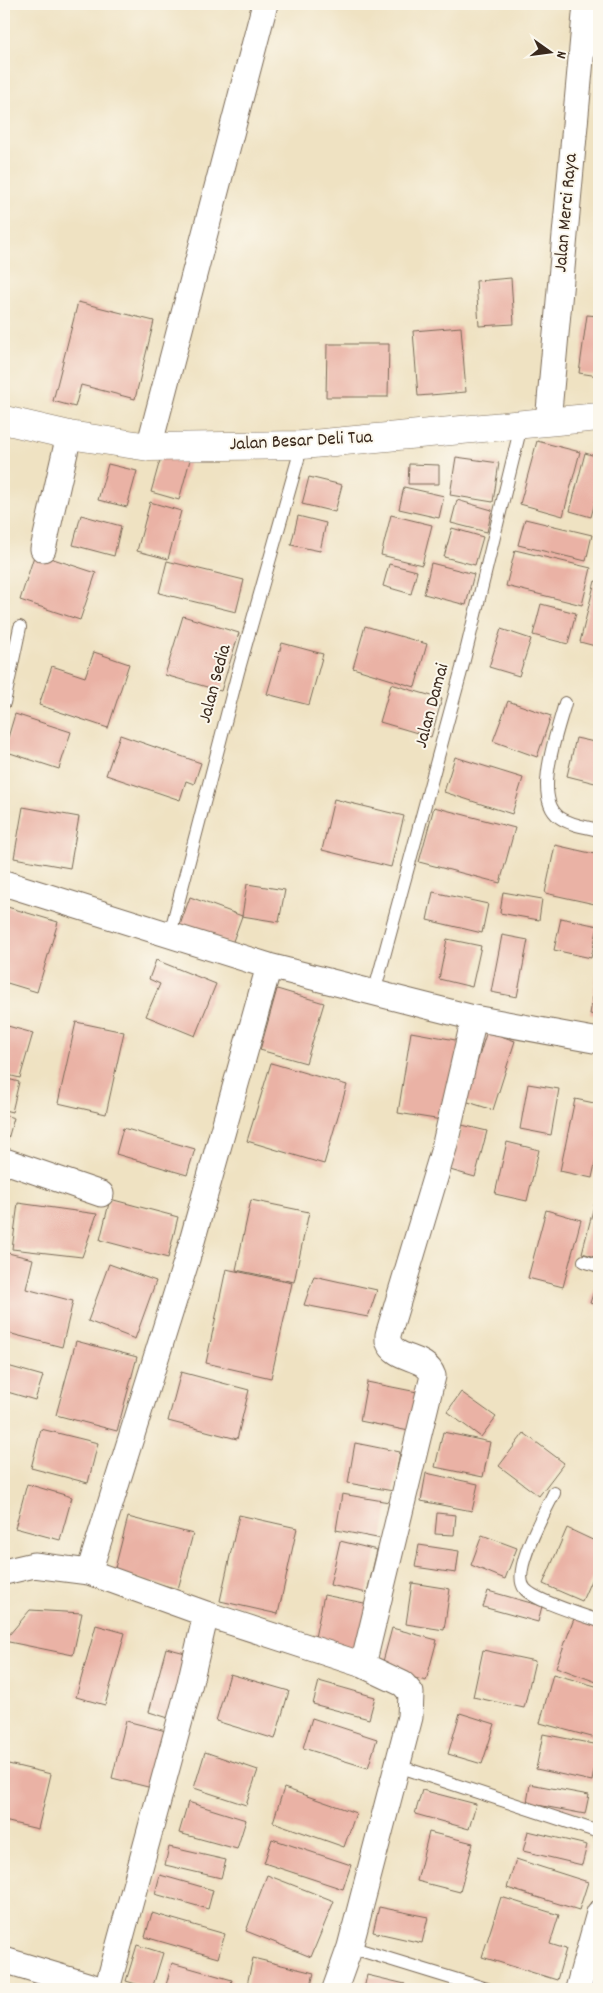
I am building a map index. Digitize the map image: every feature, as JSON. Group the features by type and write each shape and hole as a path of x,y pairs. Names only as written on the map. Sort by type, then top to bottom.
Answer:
{"main road":[{"name":"Jalan Besar Deli Tua","path":"4,420 69,435 150,447 302,445 521,426 599,417"}],"street":[{"path":"150,447 265,4"},
{"name":"Jalan Merci Raya","path":"548,422 586,4"},
{"path":"43,549 69,435"},
{"path":"4,883 269,966 474,1018 599,1041"},
{"path":"88,1572 187,1259 269,966"},
{"path":"364,1664 433,1376 425,1364 394,1351 388,1342 388,1335 444,1148 474,1018"},
{"path":"4,1165 5,1161 101,1194"},
{"path":"4,1572 34,1565 88,1572 206,1614 364,1664 403,1684 411,1693 410,1717 398,1766 350,1947 335,1989"},
{"path":"107,1989 189,1687 206,1614"},
{"path":"578,1989 599,1914"},
{"path":"4,1960 100,1989"}],"lane":[{"name":"Jalan Damai","path":"374,993 462,668 521,426"},
{"name":"Jalan Sedia","path":"170,934 238,672 302,445"},
{"path":"4,703 20,627"},
{"path":"565,703 546,784 549,803 558,816 576,825 599,830"},
{"path":"584,1262 599,1266"},
{"path":"554,1493 521,1566 520,1580 530,1594 599,1621"},
{"path":"398,1766 599,1832"},
{"path":"350,1947 487,1989"}],"building":[{"path":"511,278 514,324 479,326 476,281"},
{"path":"78,302 154,321 135,399 81,385 75,407 53,401"},
{"path":"587,315 599,316 598,376 579,373"},
{"path":"461,327 466,392 418,396 413,331"},
{"path":"327,344 389,344 388,397 326,397"},
{"path":"537,441 580,452 563,516 520,504"},
{"path":"162,453 190,460 179,500 151,492"},
{"path":"585,453 599,457 599,487 591,517 570,511"},
{"path":"456,457 499,463 493,502 450,495"},
{"path":"108,464 137,471 127,507 98,500"},
{"path":"409,464 439,465 439,484 408,484"},
{"path":"309,477 342,485 335,512 302,504"},
{"path":"404,487 444,496 439,518 399,509"},
{"path":"457,500 492,510 487,532 451,523"},
{"path":"150,502 181,511 168,559 137,551"},
{"path":"81,515 121,526 114,556 73,545"},
{"path":"391,515 432,525 422,565 381,555"},
{"path":"298,516 326,523 320,551 291,545"},
{"path":"525,519 592,535 586,561 518,545"},
{"path":"452,528 483,537 475,565 444,557"},
{"path":"515,550 591,568 582,605 506,586"},
{"path":"35,553 96,573 80,620 20,600"},
{"path":"167,561 244,580 236,612 159,593"},
{"path":"431,563 474,574 466,605 424,594"},
{"path":"389,564 417,571 411,594 383,586"},
{"path":"595,581 599,582 599,647 580,642"},
{"path":"541,604 576,613 568,644 533,635"},
{"path":"183,616 239,633 221,691 165,675"},
{"path":"365,626 427,644 415,687 353,668"},
{"path":"501,629 531,639 519,676 489,667"},
{"path":"282,643 323,654 309,705 267,694"},
{"path":"94,652 129,664 108,728 39,705 52,666 85,677"},
{"path":"391,684 442,699 431,737 380,722"},
{"path":"508,701 551,716 537,757 493,741"},
{"path":"15,714 71,732 59,769 4,751"},
{"path":"120,735 201,763 194,784 186,781 180,800 106,775"},
{"path":"576,738 599,743 599,784 567,776"},
{"path":"455,757 523,778 512,814 444,792"},
{"path":"334,799 404,816 391,867 322,850"},
{"path":"23,807 79,817 70,868 14,858"},
{"path":"434,807 515,828 500,883 419,862"},
{"path":"555,845 599,855 599,905 545,893"},
{"path":"247,884 285,890 279,922 242,916"},
{"path":"433,892 488,904 482,933 427,920"},
{"path":"503,892 542,899 539,920 500,913"},
{"path":"190,897 242,916 232,944 180,925"},
{"path":"4,906 58,922 37,992 4,982"},
{"path":"561,918 598,926 591,958 554,950"},
{"path":"502,935 528,940 517,997 491,992"},
{"path":"447,939 481,946 472,987 439,979"},
{"path":"156,960 216,984 195,1036 146,1016 160,984 149,979"},
{"path":"599,966 599,1016 590,1014"},
{"path":"277,989 324,1003 306,1063 260,1050"},
{"path":"76,1022 124,1032 106,1114 58,1103"},
{"path":"4,1025 33,1033 20,1078 4,1074"},
{"path":"487,1031 515,1041 493,1110 465,1101"},
{"path":"411,1032 461,1041 448,1121 398,1113"},
{"path":"271,1063 347,1085 324,1164 247,1141"},
{"path":"4,1078 19,1082 12,1112 4,1110"},
{"path":"528,1084 559,1089 551,1135 520,1129"},
{"path":"575,1099 599,1104 599,1145 592,1178 560,1171"},
{"path":"4,1115 14,1118 4,1153"},
{"path":"462,1125 487,1131 475,1177 450,1170"},
{"path":"123,1128 195,1149 187,1175 116,1154"},
{"path":"507,1142 539,1150 527,1201 495,1194"},
{"path":"110,1199 178,1217 168,1258 100,1240"},
{"path":"251,1200 309,1212 294,1282 236,1270"},
{"path":"595,1202 599,1203 599,1258 582,1253"},
{"path":"18,1203 97,1214 82,1257 12,1249"},
{"path":"546,1210 581,1220 563,1287 528,1278"},
{"path":"4,1252 33,1259 26,1289 73,1301 62,1347 4,1332"},
{"path":"109,1264 156,1281 135,1339 88,1321"},
{"path":"226,1269 292,1283 271,1378 206,1363"},
{"path":"314,1276 377,1290 368,1317 304,1305"},
{"path":"599,1276 599,1306 590,1303"},
{"path":"76,1341 137,1357 117,1431 56,1415"},
{"path":"4,1365 43,1376 35,1400 4,1391"},
{"path":"181,1372 249,1390 237,1439 168,1421"},
{"path":"367,1382 417,1392 409,1431 360,1421"},
{"path":"461,1392 496,1417 481,1437 447,1412"},
{"path":"41,1429 98,1443 88,1483 31,1468"},
{"path":"443,1432 490,1442 483,1477 435,1467"},
{"path":"524,1433 564,1463 539,1496 499,1466"},
{"path":"355,1443 400,1452 393,1491 348,1483"},
{"path":"426,1473 478,1484 472,1511 421,1501"},
{"path":"27,1484 72,1497 60,1540 15,1528"},
{"path":"342,1494 389,1502 382,1539 336,1530"},
{"path":"437,1513 456,1515 454,1535 435,1534"},
{"path":"239,1515 297,1528 278,1614 220,1601"},
{"path":"128,1517 193,1534 178,1589 114,1572"},
{"path":"567,1528 599,1543 599,1562 582,1601 543,1584"},
{"path":"482,1535 517,1548 505,1579 471,1565"},
{"path":"340,1541 377,1550 367,1593 330,1585"},
{"path":"419,1545 459,1551 456,1573 415,1567"},
{"path":"412,1583 450,1589 444,1630 406,1624"},
{"path":"488,1591 542,1606 538,1622 483,1607"},
{"path":"324,1595 369,1604 359,1651 314,1642"},
{"path":"30,1610 82,1613 73,1655 4,1641"},
{"path":"575,1616 599,1625 599,1683 556,1667"},
{"path":"96,1625 125,1633 105,1705 76,1697"},
{"path":"392,1628 437,1640 426,1681 381,1669"},
{"path":"166,1648 193,1655 175,1720 149,1712"},
{"path":"483,1650 535,1661 524,1708 473,1697"},
{"path":"230,1674 289,1691 275,1739 216,1721"},
{"path":"553,1674 599,1687 599,1739 540,1723"},
{"path":"319,1681 375,1697 369,1719 313,1704"},
{"path":"460,1713 495,1724 482,1764 448,1754"},
{"path":"312,1718 377,1739 368,1768 303,1748"},
{"path":"126,1721 174,1733 160,1790 112,1778"},
{"path":"543,1734 599,1745 592,1781 536,1769"},
{"path":"205,1752 258,1770 246,1805 194,1788"},
{"path":"4,1763 51,1774 38,1829 4,1821"},
{"path":"530,1784 589,1795 585,1814 527,1803"},
{"path":"284,1788 356,1813 344,1847 273,1822"},
{"path":"422,1790 476,1804 469,1829 415,1814"},
{"path":"188,1802 246,1820 237,1849 179,1833"},
{"path":"528,1831 587,1845 582,1865 523,1851"},
{"path":"429,1832 473,1843 460,1892 417,1881"},
{"path":"272,1839 351,1865 343,1889 264,1863"},
{"path":"169,1847 226,1860 221,1878 165,1865"},
{"path":"516,1859 588,1882 579,1910 507,1888"},
{"path":"160,1875 213,1890 208,1909 155,1894"},
{"path":"267,1875 334,1901 311,1957 246,1931"},
{"path":"501,1897 559,1915 550,1944 566,1949 557,1980 482,1957"},
{"path":"379,1907 428,1917 422,1943 373,1932"},
{"path":"152,1913 225,1934 218,1958 145,1937"},
{"path":"137,1945 163,1953 152,1989 126,1981"},
{"path":"253,1958 314,1973 310,1989 246,1989"},
{"path":"172,1963 232,1980 229,1989 165,1989"},
{"path":"367,1975 405,1984 404,1989 364,1989"}]}
